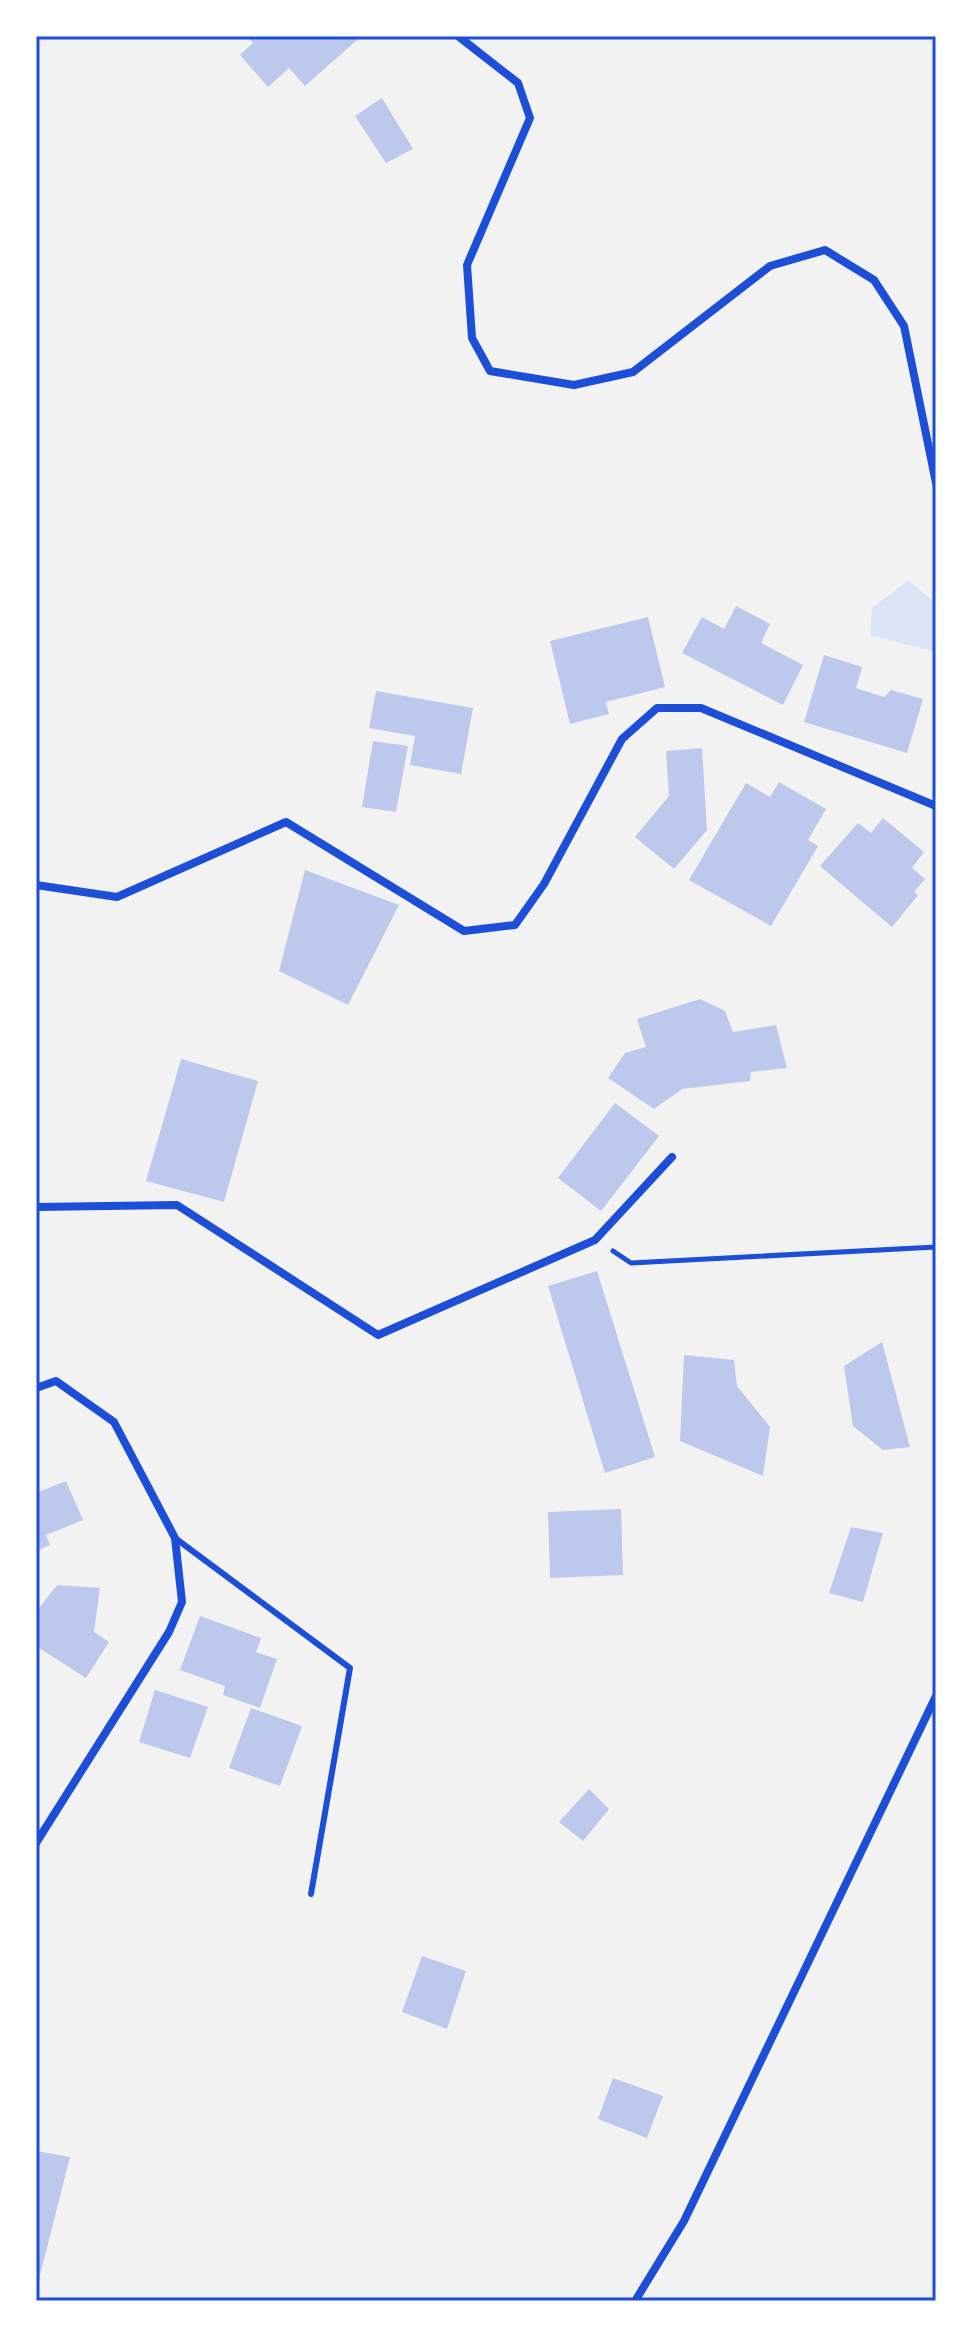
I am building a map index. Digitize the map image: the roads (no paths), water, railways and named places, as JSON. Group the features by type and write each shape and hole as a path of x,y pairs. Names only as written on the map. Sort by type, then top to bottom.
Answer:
{"street":[{"path":"458,36 518,83 530,118 467,265 472,338 490,371 574,385 633,372 770,266 825,250 874,280 904,326 936,483"},
{"path":"36,885 117,897 286,822 464,931 515,925 544,884 622,739 657,708 701,708 936,806"},
{"path":"36,1207 177,1205 378,1335 595,1240 672,1157"},
{"path":"36,1388 56,1381 114,1422 175,1538 182,1602 169,1632 36,1843"},
{"path":"635,2301 684,2221 936,1696"}],"lane":[{"path":"175,1538 350,1668 311,1894"}]}
